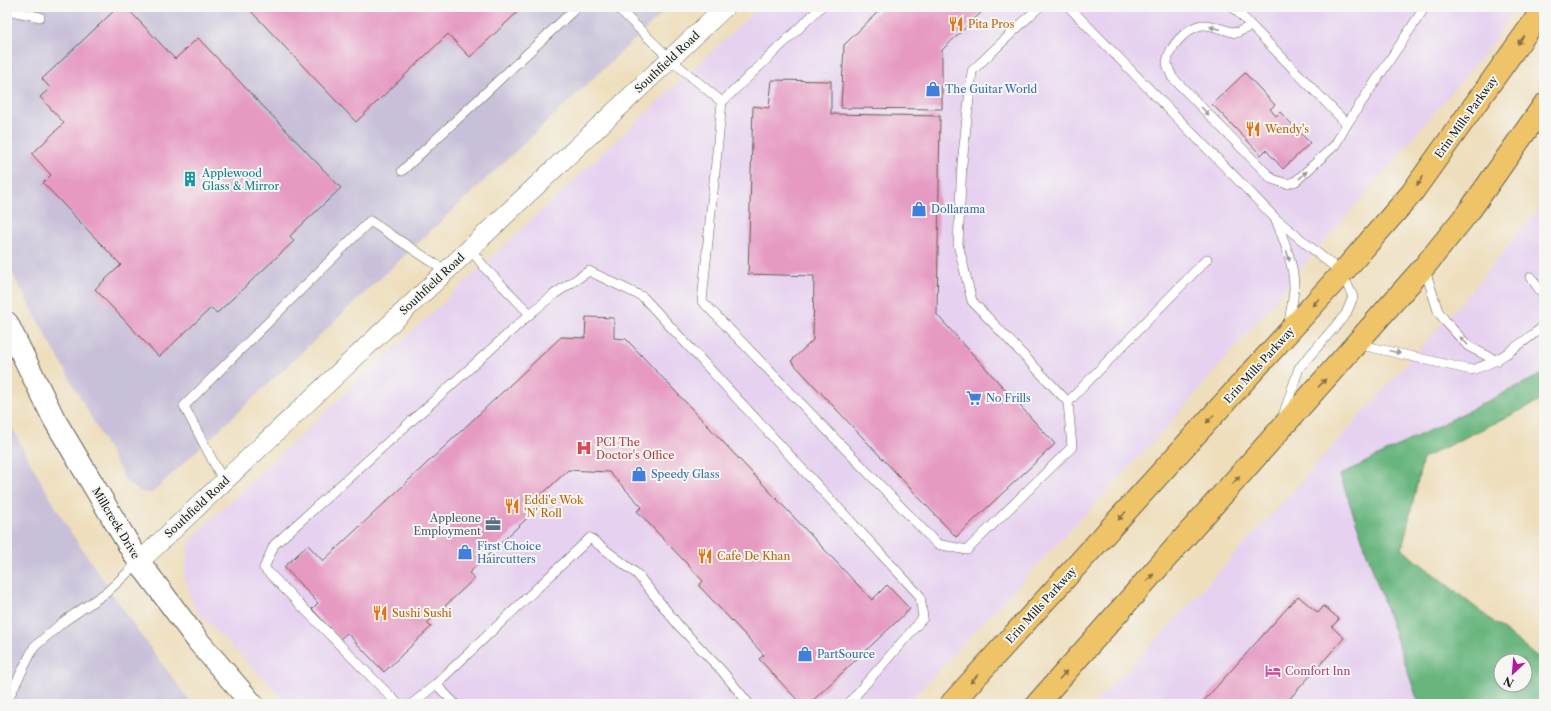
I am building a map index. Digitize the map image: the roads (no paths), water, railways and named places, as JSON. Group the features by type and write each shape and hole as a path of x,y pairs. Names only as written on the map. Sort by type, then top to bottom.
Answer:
{"main road":[{"name":"Erin Mills Parkway","path":"951,704 1287,335 1411,194 1534,22 1542,7"},
{"path":"1038,704 1424,267 1470,210 1544,105"}],"street":[{"name":"Southfield Road","path":"139,562 725,7"},
{"name":"Millcreek Drive","path":"7,323 54,419 139,562 198,641 252,704"}],"lane":[{"path":"402,171 576,7"},
{"path":"617,7 670,58 722,102"},
{"path":"821,7 722,102 702,301 938,544 967,550 1072,447 1068,402 972,301 958,244 962,164 972,71 1039,7"},
{"path":"1070,7 1276,219 1342,274 1353,297 1346,314 1298,368 1279,430"},
{"path":"1233,7 1347,124"},
{"path":"1252,26 1236,34 1203,25 1193,29 1180,39 1172,49 1167,64 1172,77 1272,179 1279,183 1287,184 1296,182 1335,145 1347,124 1425,7"},
{"path":"7,10 40,17"},
{"path":"1276,219 1285,242 1293,273 1294,288 1287,335"},
{"path":"224,482 184,406 370,221 446,271"},
{"path":"470,248 486,269 530,314"},
{"path":"1068,402 1172,293 1207,259"},
{"path":"1424,267 1438,311 1446,322 1468,346 1497,361"},
{"path":"398,704 264,568 274,545 530,314 553,295 588,271 643,297 920,596 923,618 848,704"},
{"path":"1531,277 1544,297"},
{"path":"1357,344 1471,370 1497,361 1544,326"},
{"path":"412,704 436,684 590,538 637,574 679,626 722,671 749,704"},
{"path":"7,701 34,647 63,622 107,592 139,562"},
{"path":"436,684 455,704"}],"place":[{"name":"Pita Pros","path":"956,24"},
{"name":"The Guitar World","path":"933,89"},
{"name":"Wendy's","path":"1253,129"},
{"name":"Applewood Glass & Mirror","path":"190,179"},
{"name":"Dollarama","path":"919,209"},
{"name":"No Frills","path":"974,398"},
{"name":"PCI The Doctor's Office","path":"584,448"},
{"name":"Speedy Glass","path":"639,474"},
{"name":"Eddi'e Wok 'N' Roll","path":"512,506"},
{"name":"Appleone Employment","path":"493,524"},
{"name":"First Choice Haircutters","path":"465,552"},
{"name":"Cafe De Khan","path":"705,556"},
{"name":"Sushi Sushi","path":"380,613"},
{"name":"PartSource","path":"805,654"},
{"name":"Comfort Inn","path":"1273,671"}]}
